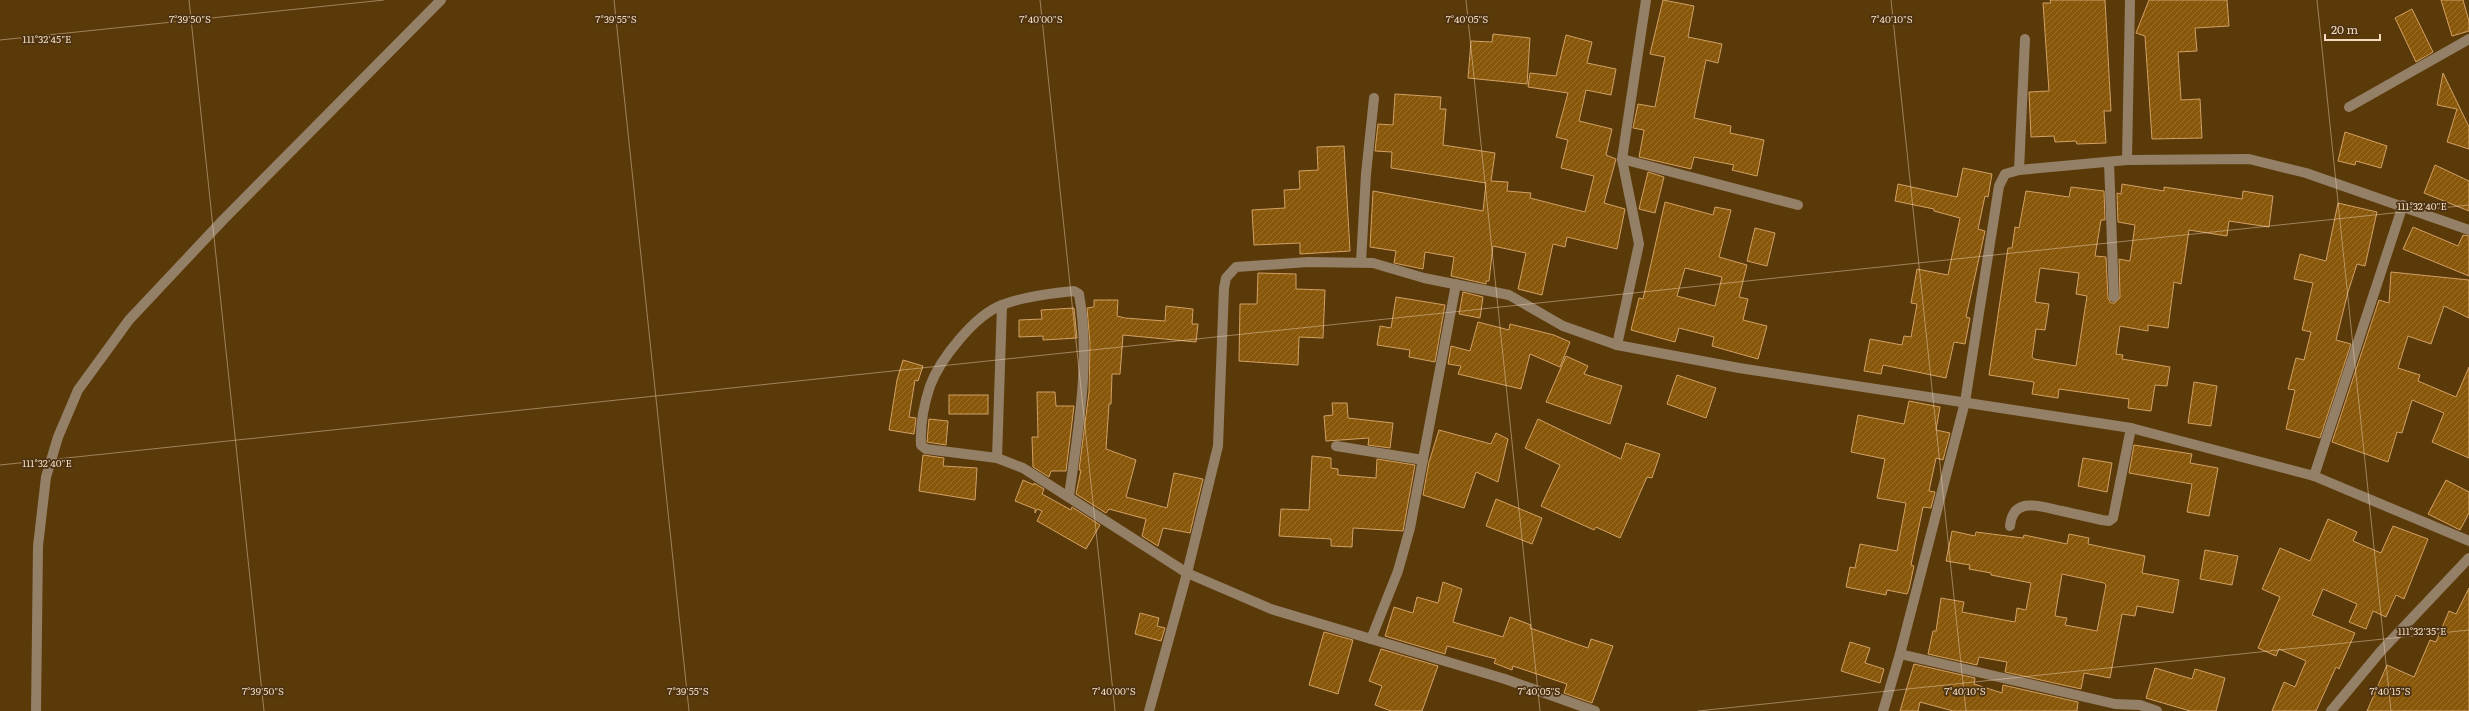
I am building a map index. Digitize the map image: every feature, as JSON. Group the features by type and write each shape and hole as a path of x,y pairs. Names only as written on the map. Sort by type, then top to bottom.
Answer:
{"street":[{"path":"36,711 38,546 46,477 58,437 78,390 134,314 223,220 440,0"},
{"path":"1617,345 1639,244 1622,158 1646,0"},
{"path":"2127,160 2130,0"},
{"path":"2019,170 2025,40"},
{"path":"2349,108 2469,40"},
{"path":"1361,262 1366,174 1374,98"},
{"path":"1622,158 1798,205"},
{"path":"1883,711 1900,654 1966,402 1999,186 2005,174 2019,170 2127,160 2249,159 2306,173 2403,205 2469,230"},
{"path":"2109,162 2114,297"},
{"path":"2314,476 2403,205"},
{"path":"1149,711 1187,573 1218,446 1226,278 1236,267 1308,262 1361,262 1509,295 1563,326 1617,345 1739,368 2131,428 2314,476 2469,541"},
{"path":"1371,638 1398,571 1410,528 1456,284"},
{"path":"1069,496 1082,400 1083,315 1079,294 1074,291 1002,305 986,314 975,324 941,366 930,385 920,430 921,445 926,449 997,458 1023,468 1069,496 1187,573 1271,609 1505,679 1594,711"},
{"path":"997,458 1002,305"},
{"path":"2010,526 2011,517 2018,509 2031,505 2102,520 2109,521 2113,518 2131,428"},
{"path":"1336,446 1423,460"},
{"path":"2331,711 2381,651 2469,558"},
{"path":"1900,654 2115,704 2140,705 2157,711"}],"building":[{"path":"1663,0 1694,6 1688,37 1722,44 1718,63 1706,60 1694,118 1731,126 1730,133 1764,140 1757,176 1732,170 1734,165 1694,157 1691,169 1639,157 1644,130 1633,128 1638,104 1655,107 1665,57 1650,54"},
{"path":"2050,0 2105,0 2111,111 2104,111 2106,143 2077,144 2076,141 2055,142 2054,136 2031,137 2029,92 2049,91 2043,3 2051,3"},
{"path":"2149,0 2227,0 2229,26 2195,28 2197,51 2178,52 2181,100 2200,99 2202,138 2152,139 2145,36 2136,33"},
{"path":"2441,0 2463,0 2469,21 2469,31 2452,36"},
{"path":"2412,9 2433,52 2416,62 2395,18"},
{"path":"1493,34 1530,38 1527,84 1468,78 1471,41 1492,42"},
{"path":"1566,35 1592,42 1587,63 1616,69 1611,95 1586,90 1579,121 1612,129 1606,155 1616,159 1604,203 1625,209 1617,249 1567,237 1565,247 1553,244 1542,295 1518,289 1526,253 1493,246 1489,281 1486,281 1486,284 1451,276 1454,257 1425,252 1423,269 1394,263 1396,251 1370,247 1373,191 1483,211 1486,183 1391,168 1392,152 1375,151 1378,124 1393,125 1395,94 1441,97 1440,109 1446,109 1443,145 1495,153 1491,181 1508,182 1507,191 1531,193 1530,198 1585,212 1594,176 1561,168 1568,140 1556,137 1568,93 1528,87 1530,73 1556,76"},
{"path":"2443,73 2469,127 2469,149 2447,142 2457,109 2437,105"},
{"path":"2345,132 2387,146 2381,168 2356,161 2355,165 2338,161"},
{"path":"1344,146 1350,251 1300,254 1300,243 1254,245 1252,210 1285,208 1284,190 1300,189 1299,171 1318,170 1317,147"},
{"path":"2435,165 2469,181 2469,211 2424,193"},
{"path":"1963,168 1992,174 1988,197 1985,196 1978,229 1985,231 1966,317 1970,318 1965,344 1954,342 1946,378 1883,365 1881,374 1864,371 1870,339 1902,345 1904,336 1911,337 1917,304 1911,303 1917,269 1948,275 1960,218 1934,211 1934,209 1895,201 1898,184 1957,197"},
{"path":"1648,172 1664,177 1655,213 1639,209"},
{"path":"2122,184 2164,191 2164,187 2242,199 2243,191 2273,196 2269,227 2229,221 2227,236 2189,230 2181,284 2174,282 2168,328 2148,325 2148,331 2120,326 2116,354 2123,355 2122,359 2170,367 2167,386 2155,385 2151,411 2128,408 2129,399 2059,389 2058,398 2032,394 2034,382 1989,375 2008,248 2012,248 2015,227 2019,228 2026,191 2069,197 2071,187 2104,191 2105,220 2101,220 2095,256 2106,257 2108,298 2111,303 2115,303 2120,297 2119,259 2130,261 2135,225 2118,222 2117,193 2121,194","holes":["2040,268 2079,273 2076,294 2087,296 2076,366 2034,359 2032,357 2036,329 2045,330 2049,304 2035,302"]},
{"path":"1665,202 1713,215 1715,207 1731,210 1719,257 1747,265 1739,297 1748,299 1743,320 1767,326 1758,359 1712,346 1714,337 1679,328 1675,342 1631,330 1639,298 1643,299","holes":["1685,268 1722,277 1715,306 1677,296"]},
{"path":"2338,203 2377,212 2365,266 2357,264 2348,292 2336,340 2351,344 2320,438 2286,429 2295,390 2288,389 2296,358 2304,360 2311,332 2302,330 2313,283 2294,279 2300,254 2326,261"},
{"path":"2413,227 2458,246 2463,235 2469,236 2469,276 2403,249"},
{"path":"1755,228 1775,233 1767,266 1747,261"},
{"path":"2391,272 2469,280 2469,318 2444,306 2431,344 2408,336 2398,368 2420,375 2418,381 2456,397 2469,367 2469,458 2432,442 2444,413 2412,400 2402,433 2397,432 2388,462 2332,442 2379,300 2389,303"},
{"path":"1258,273 1296,274 1296,289 1325,290 1323,338 1299,337 1298,365 1239,361 1240,304 1257,304"},
{"path":"1463,292 1483,297 1480,318 1459,314"},
{"path":"1396,297 1445,305 1435,362 1409,357 1410,350 1377,345 1380,326 1391,328"},
{"path":"1094,300 1118,300 1117,316 1125,318 1165,321 1166,306 1193,309 1192,324 1198,324 1196,342 1123,335 1120,374 1112,374 1111,404 1109,404 1106,449 1136,460 1126,497 1167,508 1174,473 1203,479 1190,533 1163,528 1158,546 1142,536 1146,519 1109,509 1106,513 1076,494 1081,470 1079,470 1089,392 1090,344 1087,308 1094,307"},
{"path":"1074,308 1077,338 1043,340 1043,336 1019,337 1019,320 1042,319 1041,310"},
{"path":"1478,322 1509,330 1510,324 1554,335 1570,342 1560,367 1530,354 1521,389 1458,374 1461,366 1448,364 1451,346 1470,351"},
{"path":"1566,356 1588,366 1584,374 1622,386 1610,424 1546,402"},
{"path":"903,360 923,366 918,381 915,380 909,417 916,418 914,434 889,430 897,380"},
{"path":"1677,375 1716,388 1706,418 1667,404"},
{"path":"2194,382 2217,386 2211,426 2188,423"},
{"path":"1037,392 1055,392 1056,406 1074,406 1066,471 1051,471 1049,477 1033,467 1032,437 1038,437"},
{"path":"949,395 988,395 988,414 949,414"},
{"path":"1909,401 1940,407 1936,430 1950,433 1943,460 1936,458 1929,491 1935,492 1931,508 1923,507 1911,565 1914,566 1909,589 1907,594 1887,590 1886,595 1846,587 1850,567 1855,568 1860,544 1897,551 1906,503 1877,498 1885,459 1851,452 1858,415 1904,424"},
{"path":"1332,403 1347,403 1348,418 1393,423 1390,448 1368,445 1369,438 1326,441 1324,416 1333,415"},
{"path":"929,419 948,421 946,445 927,442"},
{"path":"1538,419 1621,459 1626,443 1660,454 1652,478 1647,477 1620,538 1596,527 1594,530 1541,506 1560,465 1525,448"},
{"path":"1439,430 1491,444 1496,433 1508,439 1498,482 1476,472 1464,508 1423,495 1429,462"},
{"path":"2134,445 2192,454 2190,463 2218,468 2209,516 2187,512 2192,484 2129,473"},
{"path":"923,455 944,458 943,466 977,468 975,500 919,491"},
{"path":"1312,456 1331,458 1331,468 1338,469 1338,475 1376,478 1377,459 1415,465 1403,531 1353,528 1352,547 1331,546 1331,539 1279,536 1281,509 1309,510"},
{"path":"2083,458 2112,463 2107,492 2078,486"},
{"path":"1023,480 1034,485 1034,483 1044,489 1042,494 1071,510 1072,507 1100,525 1086,549 1037,521 1042,511 1037,509 1035,513 1035,509 1015,501"},
{"path":"2446,480 2469,492 2469,513 2460,530 2428,514"},
{"path":"1496,499 1542,518 1532,544 1486,526"},
{"path":"2328,519 2357,532 2353,541 2381,553 2393,526 2428,539 2404,599 2396,595 2386,617 2373,611 2366,629 2349,622 2357,604 2323,589 2312,615 2355,633 2339,669 2336,667 2316,711 2272,711 2284,682 2295,687 2306,661 2279,649 2276,656 2258,648 2280,597 2262,589 2280,548 2310,561"},
{"path":"1952,531 1975,536 1976,532 2023,538 2024,535 2067,544 2069,534 2089,538 2088,544 2145,556 2142,573 2179,580 2173,613 2137,606 2135,616 2122,614 2110,678 2084,673 2081,689 2005,672 2007,662 1979,657 1977,665 1928,654 1933,631 1936,631 1941,598 1964,602 1962,612 2015,622 2017,608 2026,610 2031,583 1991,575 1991,573 1969,569 1970,565 1946,561","holes":["2062,574 2104,583 2106,585 2097,631 2065,625 2067,618 2055,616"]},
{"path":"2205,550 2238,556 2232,585 2200,579"},
{"path":"1443,582 1462,589 1453,622 1503,637 1510,617 1531,625 1530,628 1588,648 1591,639 1613,646 1592,703 1564,693 1567,684 1513,666 1512,670 1494,663 1496,659 1447,646 1445,654 1385,636 1394,607 1413,613 1417,597 1438,603"},
{"path":"2469,588 2469,711 2367,711 2387,665 2414,677 2430,640 2436,642 2449,611 2456,614"},
{"path":"1140,613 1159,618 1157,626 1165,628 1161,641 1135,634"},
{"path":"1324,632 1353,640 1338,694 1309,685"},
{"path":"1850,642 1870,648 1865,663 1884,669 1880,683 1841,671"},
{"path":"1381,649 1438,666 1422,711 1391,711 1375,705 1382,686 1369,681"},
{"path":"1914,664 1975,678 1974,684 2002,693 2003,685 2078,702 2077,711 1953,711 1920,702 1918,711 1900,711"},
{"path":"2155,668 2192,679 2195,669 2225,678 2216,711 2190,711 2146,698"}]}
